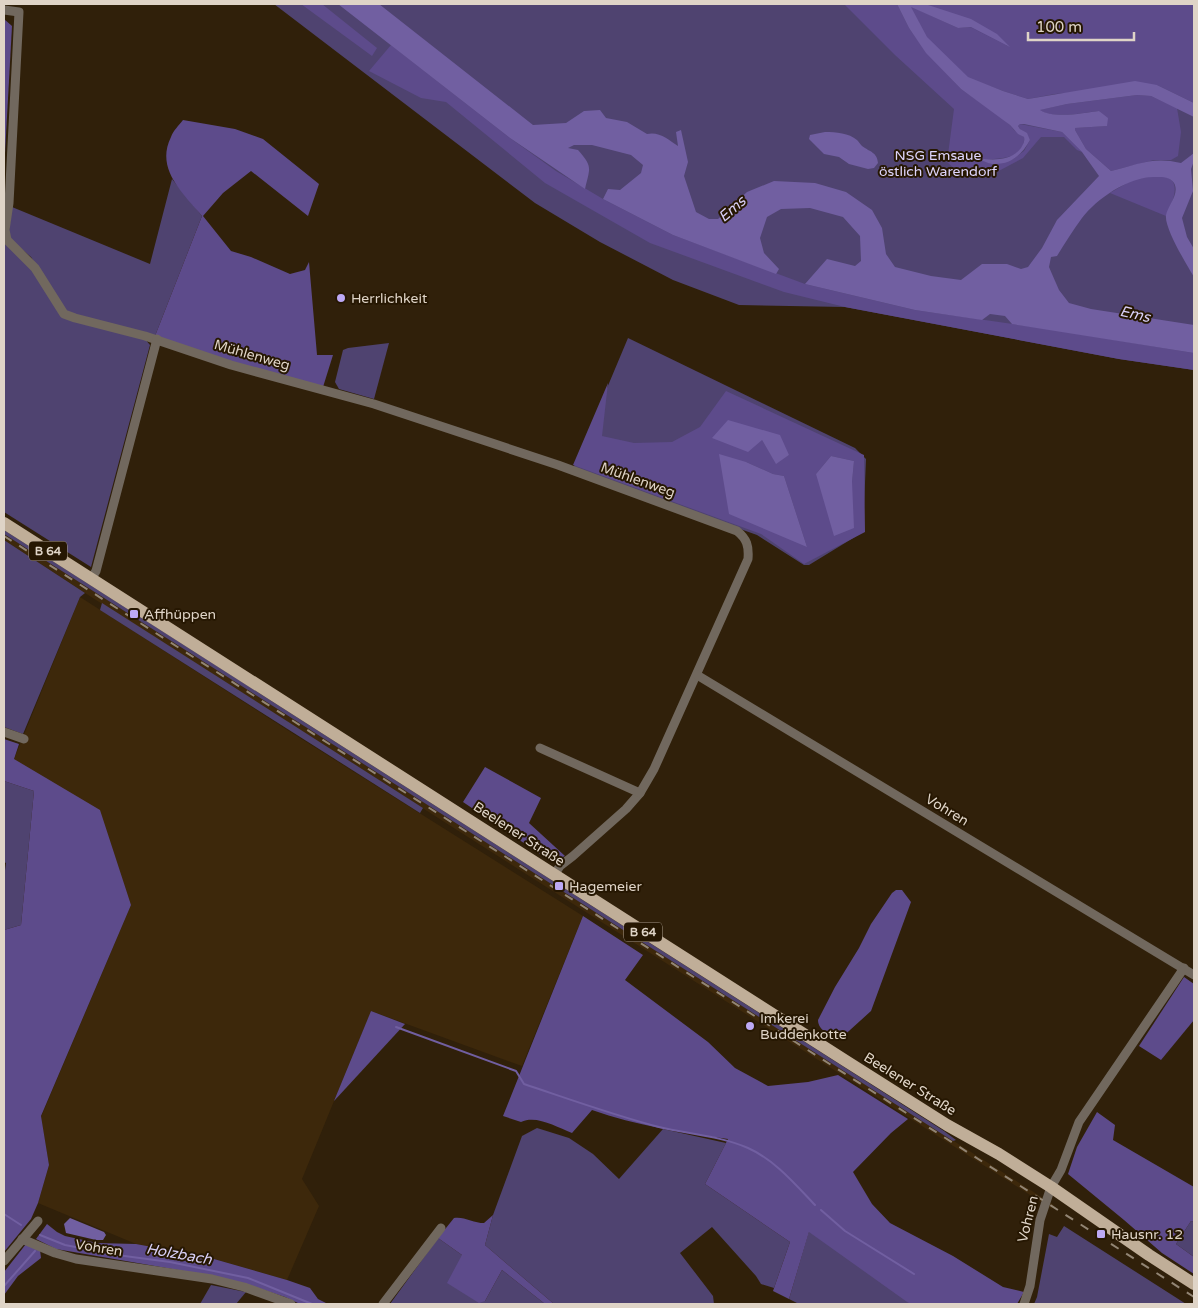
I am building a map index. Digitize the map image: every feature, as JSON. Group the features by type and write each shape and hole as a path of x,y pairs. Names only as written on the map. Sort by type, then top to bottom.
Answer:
{"main road":[{"name":"Beelener Straße","path":"4,523 946,1125 1000,1154 1194,1284"}],"street":[{"name":"Mühlenweg","path":"4,10 19,12 9,203 5,230 7,240 35,268 64,314 156,339 231,365 374,404 558,466 737,531 747,542 749,549 748,559 697,675"},
{"path":"91,579 96,571 156,339"},
{"path":"554,875 560,866 619,814 640,792 654,769 697,675"},
{"name":"Vohren","path":"697,675 1194,975"},
{"path":"4,732 24,739"},
{"path":"540,748 640,792"},
{"name":"Vohren","path":"1024,1304 1030,1286 1040,1220 1051,1187 1061,1170 1079,1122 1184,968"},
{"path":"4,1261 38,1221"},
{"path":"383,1304 442,1228"},
{"name":"Vohren","path":"22,1240 55,1254 212,1280 244,1287 291,1304"}],"shaded area":[{"path":"301,4 322,4 377,48 372,56"},
{"path":"844,4 897,4 909,28 927,53 961,89 1002,118 1024,137 1020,151 1014,155 979,159 994,165 1013,159 1024,151 1030,140 1018,126 1020,124 1062,132 1082,152 1077,150 1064,137 1041,137 1023,158 993,174 957,171 947,162 954,109 895,55"},
{"path":"925,4 1194,4 1194,103 1157,85 1055,94 1028,99 1003,91 968,78 926,37 910,6 958,28 971,27"},
{"path":"4,19 12,26 4,171"},
{"path":"391,45 510,138 556,171 603,199 673,235 805,284 915,310 1194,353 1194,370 1119,359 845,307 784,292 650,243 545,183 446,102 421,98 369,71"},
{"path":"1137,95 1151,96 1177,108 1181,132 1178,156 1171,160 1154,160 1111,171 1086,149 1075,130 1075,128 1106,126 1099,111 1060,115 1045,113 1039,110 1067,104"},
{"path":"183,120 235,129 263,139 319,184 308,216 251,171 223,193 203,216 231,251 251,257 290,274 305,270 309,262 317,355 333,355 323,387 233,362 155,336 202,216 173,180 166,160 167,149 172,135"},
{"path":"1154,176 1166,177 1174,184 1174,195 1166,216 1110,193 1132,180"},
{"path":"608,383 602,436 634,443 672,442 700,427 726,391 864,455 865,532 804,564 761,534 573,465","holes":["762,440 789,455 776,463","831,456 854,461 852,482 816,474","746,462 773,474 784,476 807,547"]},
{"path":"4,534 1054,1205 1052,1209 85,593 4,540"},
{"path":"80,597 583,916 522,1066 371,1011 302,1179 319,1206 287,1280 207,1257 136,1244 38,1203 49,1165 41,1117 131,905 14,759"},
{"path":"4,739 19,744 14,759 100,810 131,905 41,1116 49,1165 38,1203 31,1219 4,1252 4,930 21,925 34,791 4,781"},
{"path":"485,767 541,798 529,823 565,856 558,859 546,858 463,802"},
{"path":"896,890 902,890 911,902 871,1011 839,1040 823,1030 818,1020 871,924"},
{"path":"583,916 643,955 625,980 708,1042 735,1068 768,1086 808,1082 838,1075 908,1119 891,1133 853,1172 872,1204 890,1223 953,1256 1003,1287 1024,1292 1017,1304 910,1304 809,1232 789,1299 773,1291 790,1242 705,1184 728,1139 642,1124 592,1110 572,1133 540,1121 527,1120 521,1122 503,1116"},
{"path":"1184,977 1194,984 1194,1020 1161,1060 1139,1046"},
{"path":"371,1011 405,1024 334,1101"},
{"path":"1097,1112 1115,1125 1113,1140 1194,1187 1194,1222 1191,1221 1176,1244 1194,1257 1194,1274 1162,1253 1068,1174 1077,1147"},
{"path":"493,1215 485,1245 554,1304 545,1304 502,1270 485,1301 479,1303 447,1283 462,1255 438,1238 454,1218 484,1223"},
{"path":"47,1224 65,1236 97,1243 136,1244 207,1257 310,1288 318,1299 328,1304 300,1304 246,1284 213,1276 56,1249 36,1239"},
{"path":"26,1244 40,1250 41,1258 18,1276 4,1295 4,1272"}],"green space":[{"name":"NSG Emsaue östlich Warendorf","path":"274,4 984,4 1194,61 1194,370 1119,359 845,307 739,305 673,280 600,242 535,203"},
{"path":"172,179 202,216 155,336 67,312 31,257 11,240 9,231 12,207 150,264"},
{"path":"4,242 26,261 62,317 145,339 150,345 91,567 4,512"},
{"path":"628,338 855,448 866,459 863,532 809,565 804,565 757,535 573,469"},
{"path":"389,343 374,399 339,389 335,382 343,350"},
{"path":"4,530 956,1140 953,1141 4,534"},
{"path":"4,540 85,593 80,597 23,734 4,727"},
{"path":"102,603 423,808 420,813 100,610"},
{"path":"4,781 34,791 21,925 4,930 4,878 6,863 4,862"},
{"path":"537,1128 569,1138 593,1154 619,1179 663,1129 726,1143 705,1184 790,1242 774,1288 761,1284 712,1227 680,1253 713,1296 714,1304 554,1304 485,1245 493,1215 522,1136"},
{"path":"1191,1221 1194,1222 1194,1257 1176,1244"},
{"path":"1064,1226 1186,1304 1034,1304 1049,1234 1057,1237"},
{"path":"809,1231 910,1304 799,1304 789,1299"},
{"path":"438,1238 462,1255 485,1301 502,1270 545,1304 390,1304"},
{"path":"211,1285 246,1292 236,1304 200,1304"}],"water":[{"name":"Ems","path":"338,4 379,4 533,125 566,123 584,111 600,110 606,118 627,122 647,134 651,133 664,137 678,146 676,132 681,130 688,162 684,176 696,212 709,219 718,219 747,192 774,181 815,183 846,192 872,210 882,228 886,254 895,267 931,276 961,280 982,264 1007,264 1021,269 1028,267 1042,248 1057,220 1099,176 1082,152 1062,132 1024,124 1018,126 1027,133 1030,140 1024,149 1012,160 1002,164 994,164 976,158 1000,159 1011,156 1021,148 1024,137 961,89 926,53 909,28 897,4 925,4 971,19 997,34 1010,47 971,27 958,28 911,7 927,37 968,77 1028,99 1135,81 1157,85 1194,103 1194,117 1151,96 1137,95 1067,104 1040,110 1060,115 1099,111 1108,118 1107,126 1075,128 1075,130 1086,149 1111,171 1161,160 1181,163 1194,153 1191,169 1193,191 1182,218 1187,237 1194,249 1194,277 1166,221 1167,211 1176,191 1174,183 1162,177 1147,177 1136,180 1115,189 1096,203 1082,218 1057,256 1051,257 1049,267 1059,290 1069,303 1091,309 1194,325 1194,353 1012,324 1005,316 990,314 982,320 915,310 805,284 827,259 855,266 861,261 860,236 843,217 810,208 781,209 767,217 760,238 764,253 779,269 776,274 673,235 603,199 608,189 620,190 641,173 643,165 631,155 592,145 574,145 568,148 578,150 588,164 589,171 585,189 510,138"},
{"path":"825,132 842,133 854,138 862,146 875,154 878,163 874,168 868,169 849,164 839,157 824,154 809,139 810,135"},
{"path":"728,420 780,435 789,455 776,464 762,440 748,452 712,438"},
{"path":"719,454 746,462 773,474 784,476 807,547 729,514"},
{"path":"831,456 854,461 852,482 854,528 834,536 816,474"},
{"path":"70,1218 104,1232 106,1235 103,1240 96,1240 66,1233 64,1224"}],"waterway":[{"path":"396,1027 516,1071 524,1084 642,1122 716,1138 748,1148 776,1166 815,1205"},
{"path":"821,1210 845,1231 914,1274"},
{"name":"Holzbach","path":"4,1214 21,1225"},
{"name":"Holzbach","path":"40,1235 65,1245 117,1255 170,1262 248,1278 312,1304"},
{"path":"4,1286 35,1251"}],"railway":[{"path":"4,536 1194,1297"}],"place":[{"name":"Herrlichkeit","path":"341,298"},
{"name":"Affhüppen","path":"134,614"},
{"name":"Hagemeier","path":"559,886"},
{"name":"Imkerei Buddenkotte","path":"750,1026"},
{"name":"Hausnr. 12","path":"1101,1234"}]}
